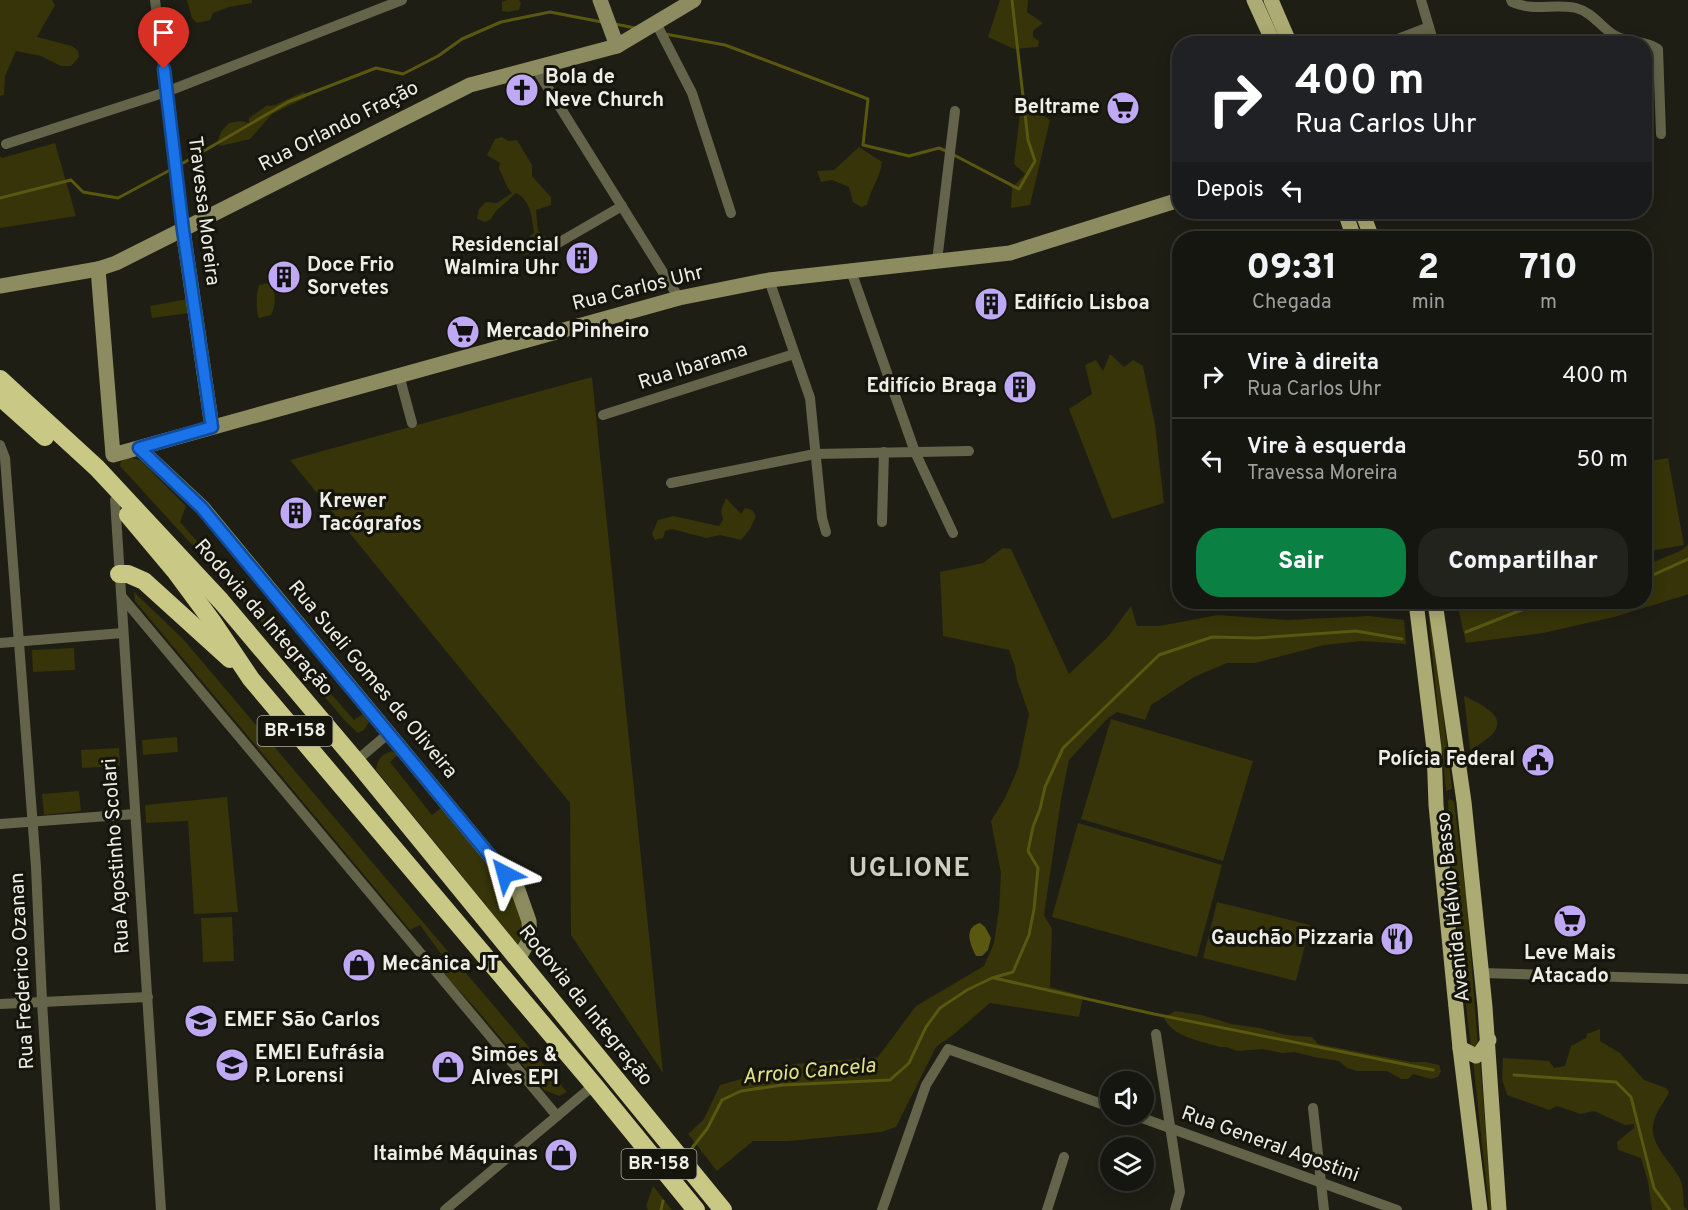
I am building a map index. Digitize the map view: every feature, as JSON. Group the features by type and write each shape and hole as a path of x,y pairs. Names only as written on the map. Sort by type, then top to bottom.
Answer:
{"highway":[{"name":"Rodovia da Integração","path":"0,379 139,510 221,601 356,761 723,1210"},
{"name":"Rodovia da Integração","path":"0,397 115,500 175,571 252,679 594,1085 696,1210"},
{"path":"119,574 128,574 144,581 252,679"},
{"path":"336,778 356,761"},
{"path":"594,1085 610,1072"}],"main road":[{"path":"1254,0 1270,36"},
{"path":"1271,0 1287,36"},
{"name":"Avenida Hélvio Basso","path":"1417,609 1434,749 1436,805 1460,1048 1480,1210"},
{"name":"Avenida Hélvio Basso","path":"1436,609 1464,802 1482,973 1489,1040 1499,1210"},
{"path":"1436,805 1441,799 1450,795 1464,802"},
{"path":"1460,1048 1476,1056 1489,1040"}],"street":[{"name":"Travessa Moreira","path":"155,0 183,230 212,427"},
{"path":"6,144 166,92 385,3 402,0"},
{"path":"600,0 617,46"},
{"name":"Rua Orlando Fração","path":"0,286 117,264 470,85 617,46 694,0"},
{"path":"1421,0 1432,36"},
{"path":"1511,0 1524,7 1574,8 1586,12 1615,36"},
{"path":"656,23 692,93 731,213"},
{"path":"1406,36 1429,27"},
{"path":"1652,45 1658,49 1661,134"},
{"path":"535,68 680,298"},
{"path":"937,261 955,111"},
{"name":"Rua Carlos Uhr","path":"98,269 113,455 680,298 769,280 1010,253 1172,202"},
{"path":"554,246 622,206"},
{"path":"851,271 915,452 953,532"},
{"path":"769,280 810,398 822,518 826,532"},
{"name":"Rua Ibarama","path":"603,415 794,354"},
{"path":"399,375 412,423"},
{"name":"Rua Frederico Ozanan","path":"0,445 20,641 40,933 55,1210"},
{"name":"Rua Sueli Gomes de Oliveira","path":"139,448 202,508 518,890 529,921 530,939 518,958"},
{"path":"670,483 815,454 969,451"},
{"path":"882,522 884,452"},
{"name":"Rua Agostinho Scolari","path":"115,500 161,1210"},
{"path":"122,597 557,1116"},
{"path":"0,643 123,633"},
{"path":"356,761 389,733"},
{"path":"0,824 135,814"},
{"path":"1482,973 1688,979"},
{"path":"0,1004 148,997"},
{"path":"1156,1034 1180,1192 1175,1210"},
{"path":"882,1210 926,1085 948,1049 1100,1103"},
{"path":"445,1210 594,1085"},
{"path":"1312,1108 1324,1210"},
{"name":"Rua General Agostini","path":"1154,1123 1397,1210"},
{"path":"1047,1210 1064,1157"}],"shaded area":[{"path":"0,0 52,0 55,5 37,37 72,46 78,51 79,57 71,66 61,66 41,56 16,51 5,76 4,95 0,96"},
{"path":"187,0 252,0 252,3 229,7 213,13 210,20 197,23 192,18"},
{"path":"519,0 521,3 519,10 502,11 502,2"},
{"path":"1000,0 1028,0 1027,12 1043,23 1033,31 1033,37 1039,41 1038,47 1014,49 988,37"},
{"path":"303,92 305,98 272,114 250,139 221,146 217,143 221,132 229,123 241,121 249,123 249,118 266,106 275,105"},
{"path":"1029,107 1050,120 1030,205 1011,208 1012,188 1025,174 1014,164 1020,113"},
{"path":"502,137 508,141 517,140 532,165 532,176 551,197 551,205 536,210 538,231 547,238 529,254 523,255 518,246 534,233 530,210 521,196 516,193 496,211 491,219 485,222 477,219 479,209 486,202 497,203 512,193 499,169 500,163 487,155 495,139"},
{"path":"55,143 76,216 0,228 0,156 2,158"},
{"path":"859,147 882,162 867,205 861,207 853,202 849,187 832,180 821,182 817,171 834,170"},
{"path":"269,283 274,294 274,307 271,315 259,318 258,288 259,285"},
{"path":"188,299 189,313 152,318 150,306"},
{"path":"1110,354 1124,367 1133,360 1143,366 1155,425 1164,503 1112,519 1069,409 1092,394 1085,365 1096,360 1103,371"},
{"path":"592,377 663,1073 571,935 570,803 290,460"},
{"path":"129,457 140,460 186,506 180,522 354,720 363,714 369,722 364,730 358,733 346,722 238,595 120,466 121,461"},
{"path":"1668,458 1684,545 1652,551 1652,461"},
{"path":"726,498 741,514 745,508 752,510 756,516 750,529 741,540 720,535 706,538 672,529 665,531 663,538 655,540 652,534 658,520 673,516 719,526 723,520 721,511"},
{"path":"1688,545 1688,594 1652,605 1652,563 1680,551"},
{"path":"1003,548 1011,549 1069,674 1107,638 1131,606 1137,626 1159,626 1218,615 1286,620 1369,616 1404,620 1406,644 1362,641 1324,645 1255,663 1227,663 1194,677 1151,705 1145,720 1117,712 1108,718 1069,760 1044,915 1052,929 1050,987 1083,996 1079,1017 990,1003 936,1047 896,1127 882,1132 789,1141 753,1141 717,1171 688,1134 704,1119 720,1085 794,1064 878,1057 916,1006 984,966 994,943 1001,873 991,821 1005,798 1018,768 1029,714 1009,650 943,636 940,572 983,563"},
{"path":"134,592 183,639 567,1092 559,1096 544,1090 478,1011 439,969 447,962 420,925 410,930 135,601"},
{"path":"1428,609 1431,609 1452,789 1446,791"},
{"path":"1458,609 1640,609 1543,633 1466,643"},
{"path":"74,648 75,670 33,672 32,650"},
{"path":"1464,696 1487,708 1494,714 1497,721 1497,727 1492,734 1470,750"},
{"path":"1111,719 1253,761 1223,861 1081,819"},
{"path":"177,737 178,752 143,755 142,740"},
{"path":"119,748 120,766 82,768 81,750"},
{"path":"392,751 398,755 390,762 432,815 441,808 514,897 521,915 523,933 518,945 376,770 381,758"},
{"path":"79,791 81,811 44,815 42,794"},
{"path":"227,797 238,912 194,914 188,821 146,823 145,805"},
{"path":"1449,799 1454,801 1467,903 1478,1047 1471,1047 1454,904"},
{"path":"1078,823 1222,865 1197,957 1052,917"},
{"path":"1217,902 1310,925 1296,981 1203,958"},
{"path":"232,917 234,961 203,962 201,918"},
{"path":"980,923 991,938 988,950 982,956 976,956 969,937 971,929"},
{"path":"1175,1011 1286,1035 1312,1037 1318,1044 1411,1062 1439,1065 1441,1071 1438,1077 1431,1079 1413,1074 1408,1079 1401,1079 1387,1071 1357,1071 1347,1068 1339,1061 1295,1052 1282,1053 1263,1049 1238,1051 1220,1047 1174,1030 1164,1018"},
{"path":"1600,1029 1600,1041 1620,1053 1644,1080 1666,1088 1669,1092 1655,1117 1654,1137 1661,1152 1680,1179 1684,1207 1688,1210 1652,1210 1648,1182 1641,1158 1618,1150 1617,1142 1634,1128 1634,1124 1625,1125 1594,1111 1581,1114 1557,1106 1549,1110 1507,1095 1502,1079 1503,1058 1549,1061 1554,1068 1565,1066 1571,1046 1586,1038 1587,1034"},
{"path":"1473,1060 1480,1060 1492,1210 1489,1210"},
{"path":"653,1186 672,1210 648,1210 646,1206"}],"waterway":[{"path":"952,154 1019,189 1035,161 1028,140 1012,0"},
{"path":"178,166 288,102 376,68 403,74 438,56 462,39 501,22 550,12 602,22"},
{"path":"615,24 635,28"},
{"path":"665,34 725,45 868,99 863,145 909,156 939,148 946,151"},
{"path":"0,198 71,180 83,192 118,198 172,169"},
{"name":"Arroio Cancela","path":"1652,575 1688,559"},
{"name":"Arroio Cancela","path":"1466,632 1524,609"},
{"name":"Arroio Cancela","path":"692,1148 707,1129 722,1100 741,1091 782,1085 890,1080 909,1063 926,1027 940,1008 967,990 992,978 1013,972 1029,935 1034,909 1038,868 1028,851 1045,787 1063,748 1159,655 1212,637 1256,638 1356,631 1402,639"},
{"path":"994,978 1154,1014 1433,1070"},
{"path":"1514,1075 1616,1082 1631,1097 1654,1188 1670,1210"},
{"name":"Arroio Cancela","path":"661,1210 663,1201"}],"place":[{"name":"Bola de Neve Church","path":"522,90"},
{"name":"Beltrame","path":"1123,108"},
{"name":"Residencial Walmira Uhr","path":"582,258"},
{"name":"Doce Frio Sorvetes","path":"284,277"},
{"name":"Edifício Lisboa","path":"991,304"},
{"name":"Mercado Pinheiro","path":"463,332"},
{"name":"Edifício Braga","path":"1020,387"},
{"name":"Krewer Tacógrafos","path":"296,513"},
{"name":"Polícia Federal","path":"1538,760"},
{"name":"Leve Mais Atacado","path":"1570,921"},
{"name":"Gauchão Pizzaria","path":"1397,939"},
{"name":"Mecânica JT","path":"359,965"},
{"name":"EMEF São Carlos","path":"201,1021"},
{"name":"EMEI Eufrásia P. Lorensi","path":"232,1065"},
{"name":"Simões & Alves EPI","path":"448,1067"},
{"name":"Itaimbé Máquinas","path":"561,1155"}],"district":[{"name":"UGLIONE","path":"910,869"}],"route":[{"path":"164,69 183,230 212,427 139,448 202,508 505,874"}]}
